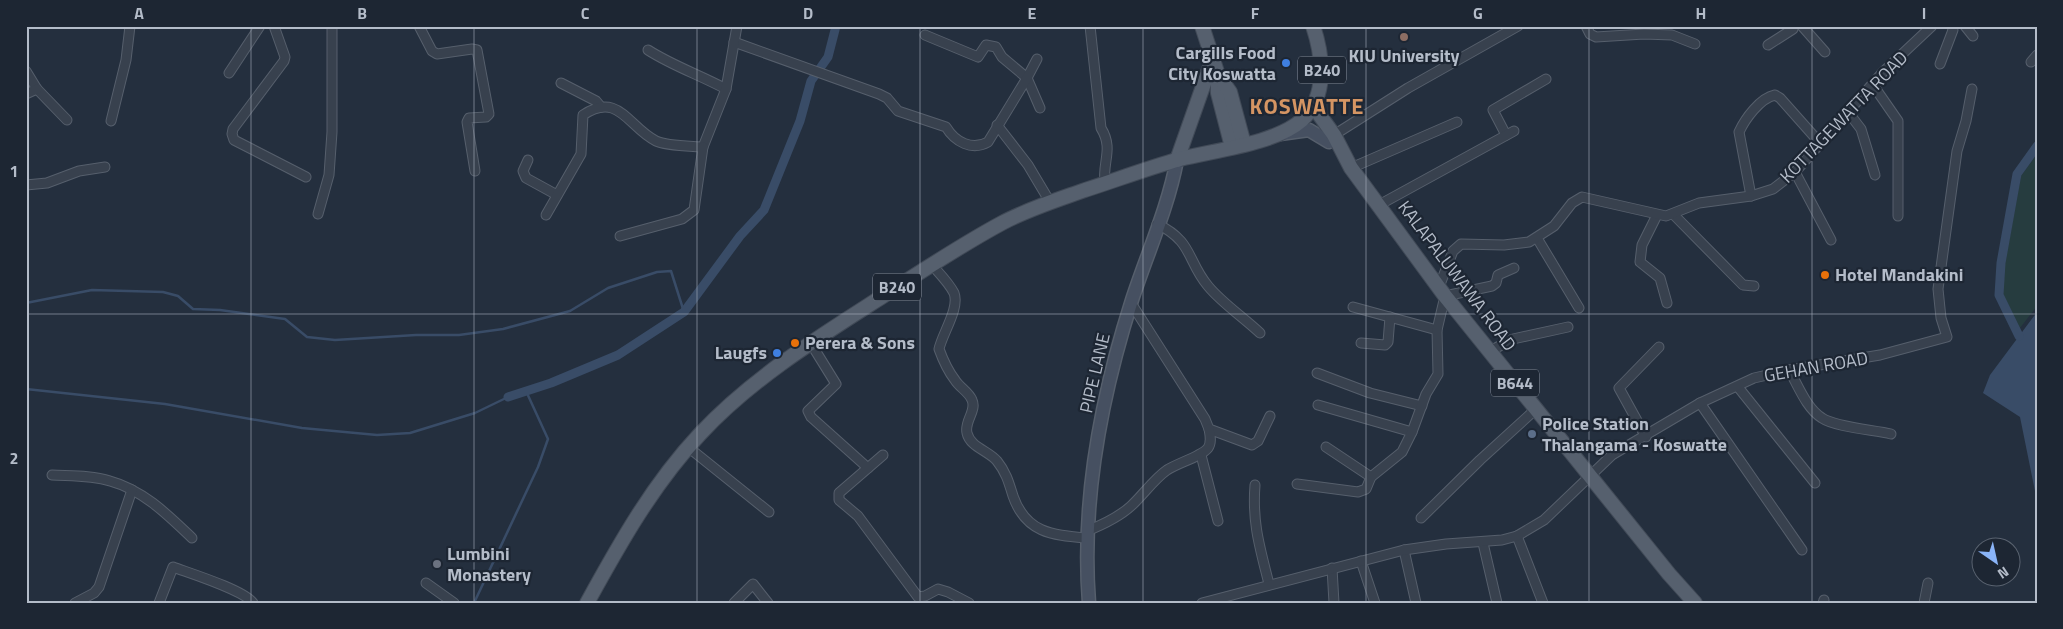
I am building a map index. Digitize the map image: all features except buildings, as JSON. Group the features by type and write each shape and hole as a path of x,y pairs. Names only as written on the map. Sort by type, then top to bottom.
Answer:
{"main road":[{"path":"1202,26 1218,75 1218,93 1238,145"},
{"name":"B240","path":"587,603 633,521 654,489 688,447 742,394 810,342 932,264 1003,223 1050,202 1105,183 1178,160 1276,135 1294,126 1311,109 1321,82 1320,53 1313,26"},
{"path":"1178,160 1213,58"},
{"name":"KALAPALUWAWA ROAD","path":"1311,109 1351,168 1442,292 1695,603"}],"street":[{"path":"111,121 126,60 130,26"},
{"path":"229,73 260,26"},
{"path":"274,26 285,57 284,61 232,134 234,140 306,177"},
{"path":"318,214 329,175 332,132 332,26"},
{"path":"419,26 432,51 437,54 476,50 489,114 486,117 470,118 467,122 475,172"},
{"path":"620,236 682,219 694,210 703,147 726,89 737,26"},
{"path":"1090,26 1102,128 1107,137 1109,148 1104,171 1105,183"},
{"path":"1276,135 1309,130 1331,138 1408,88 1518,26"},
{"path":"1586,26 1590,34 1596,37 1644,34 1672,36 1695,44"},
{"name":"KOTTAGEWATTA ROAD","path":"1296,484 1358,492 1366,488 1372,477 1402,452 1412,432 1426,394 1438,374 1436,330 1442,292 1453,251 1461,244 1504,245 1529,242 1554,226 1572,203 1582,197 1666,216 1699,203 1751,196 1773,189 1795,172 1883,72 1932,26"},
{"path":"1940,64 1953,30 1952,26"},
{"path":"1966,26 1973,36"},
{"path":"1768,45 1797,27 1825,52"},
{"path":"925,35 978,57 986,45 996,47 1002,57 1027,78 1040,108"},
{"path":"734,42 879,94 887,98 898,111 946,127 952,136 972,147 980,147 988,142 1037,59"},
{"path":"648,50 668,63 699,75 726,89"},
{"path":"26,71 37,90 67,120"},
{"path":"1379,205 1510,133 1494,110 1546,79"},
{"path":"561,83 596,101 601,106"},
{"path":"1873,85 1898,121 1898,216"},
{"name":"GEHAN ROAD","path":"1202,603 1404,550 1446,544 1483,543 1517,536 1544,520 1612,455 1646,437 1663,424 1700,403 1754,378 1789,370 1880,355 1947,337 1941,318 1938,289 1957,150 1966,121 1972,89"},
{"path":"26,94 37,90"},
{"path":"1751,196 1739,132 1743,122 1767,96 1774,95 1780,98 1820,144"},
{"path":"546,215 581,154 583,115 593,108 606,105 621,111 635,126 657,142 703,147"},
{"path":"1848,112 1861,128 1875,175"},
{"path":"1351,168 1457,122"},
{"path":"997,125 1028,165 1050,202"},
{"path":"528,160 523,171 526,178 557,195"},
{"name":"PIPE LANE","path":"1089,603 1086,564 1087,535 1102,414 1115,355 1157,224 1174,178 1178,160"},
{"path":"26,185 47,183 79,171 105,168"},
{"path":"1795,172 1831,240"},
{"path":"1673,214 1743,285 1754,286"},
{"path":"1657,215 1642,245 1640,262 1660,278 1667,303"},
{"path":"1157,224 1171,232 1182,242 1208,286 1260,333"},
{"path":"1537,238 1578,308"},
{"path":"932,264 953,291 956,298 954,309 939,349 955,380 972,400 973,408 966,430 970,442 996,459 1004,470 1013,497 1030,524 1041,531 1056,536 1087,535 1129,508 1165,472 1185,460 1201,455 1209,446 1211,439 1205,419 1131,303"},
{"path":"1442,292 1492,286 1496,283 1498,275 1514,268"},
{"path":"1353,307 1436,330"},
{"path":"1361,343 1384,345 1388,342 1390,317"},
{"path":"1490,351 1513,338 1568,327"},
{"path":"810,342 836,384 808,411 812,417 868,468"},
{"path":"1646,437 1619,388 1659,347"},
{"path":"1789,370 1807,402 1822,418 1834,423 1891,434"},
{"path":"1317,373 1370,393 1422,406"},
{"path":"1738,387 1815,483"},
{"path":"1700,403 1802,550"},
{"path":"1318,405 1412,432"},
{"path":"1421,518 1480,460 1536,409"},
{"path":"1209,429 1252,445 1258,441 1270,416"},
{"path":"688,447 770,512"},
{"path":"1326,447 1372,477"},
{"path":"883,455 839,493 838,500 858,516 918,597 925,596 938,589 969,603"},
{"path":"1201,455 1218,520"},
{"path":"52,475 84,476 110,481 132,490 160,508 192,538"},
{"path":"1255,486 1253,510 1255,532 1269,584"},
{"path":"75,603 94,593 98,587 132,490"},
{"path":"1517,536 1543,603"},
{"path":"1483,543 1497,603"},
{"path":"1404,550 1416,603"},
{"path":"1361,561 1376,603"},
{"path":"159,603 173,567 236,592 253,603"},
{"path":"1332,568 1334,603"},
{"path":"426,583 454,603"},
{"path":"1924,603 1928,583"},
{"path":"734,603 753,584 768,603"}],"green space":[{"path":"2037,154 2037,306 2020,328 2003,294 2005,264 2021,176"}],"water":[{"path":"2037,312 2037,501 2020,417 1983,393 1990,375"}],"waterway":[{"path":"508,397 551,383 618,355 684,312 740,236 764,210 800,121 811,81 828,57 836,26"},
{"path":"2019,336 1999,295 2001,263 2017,174 2037,146"},
{"path":"26,303 92,290 163,292 178,296 193,309 220,310 285,319 307,337 335,340 416,335 459,335 503,329 570,311 608,288 657,272 671,271 684,312"},
{"path":"26,389 165,404 302,428 377,435 410,433 475,413 508,397"},
{"path":"474,603 538,467 548,439 526,391"}],"place":[{"name":"KIU University","path":"1404,37"},
{"name":"Cargills Food City Koswatta","path":"1286,63"},
{"name":"Hotel Mandakini","path":"1825,275"},
{"name":"Perera & Sons","path":"795,343"},
{"name":"Laugfs","path":"777,353"},
{"name":"Police Station Thalangama - Koswatte","path":"1532,434"},
{"name":"Lumbini Monastery","path":"437,564"}],"district":[{"name":"KOSWATTE","path":"1307,106"}]}
